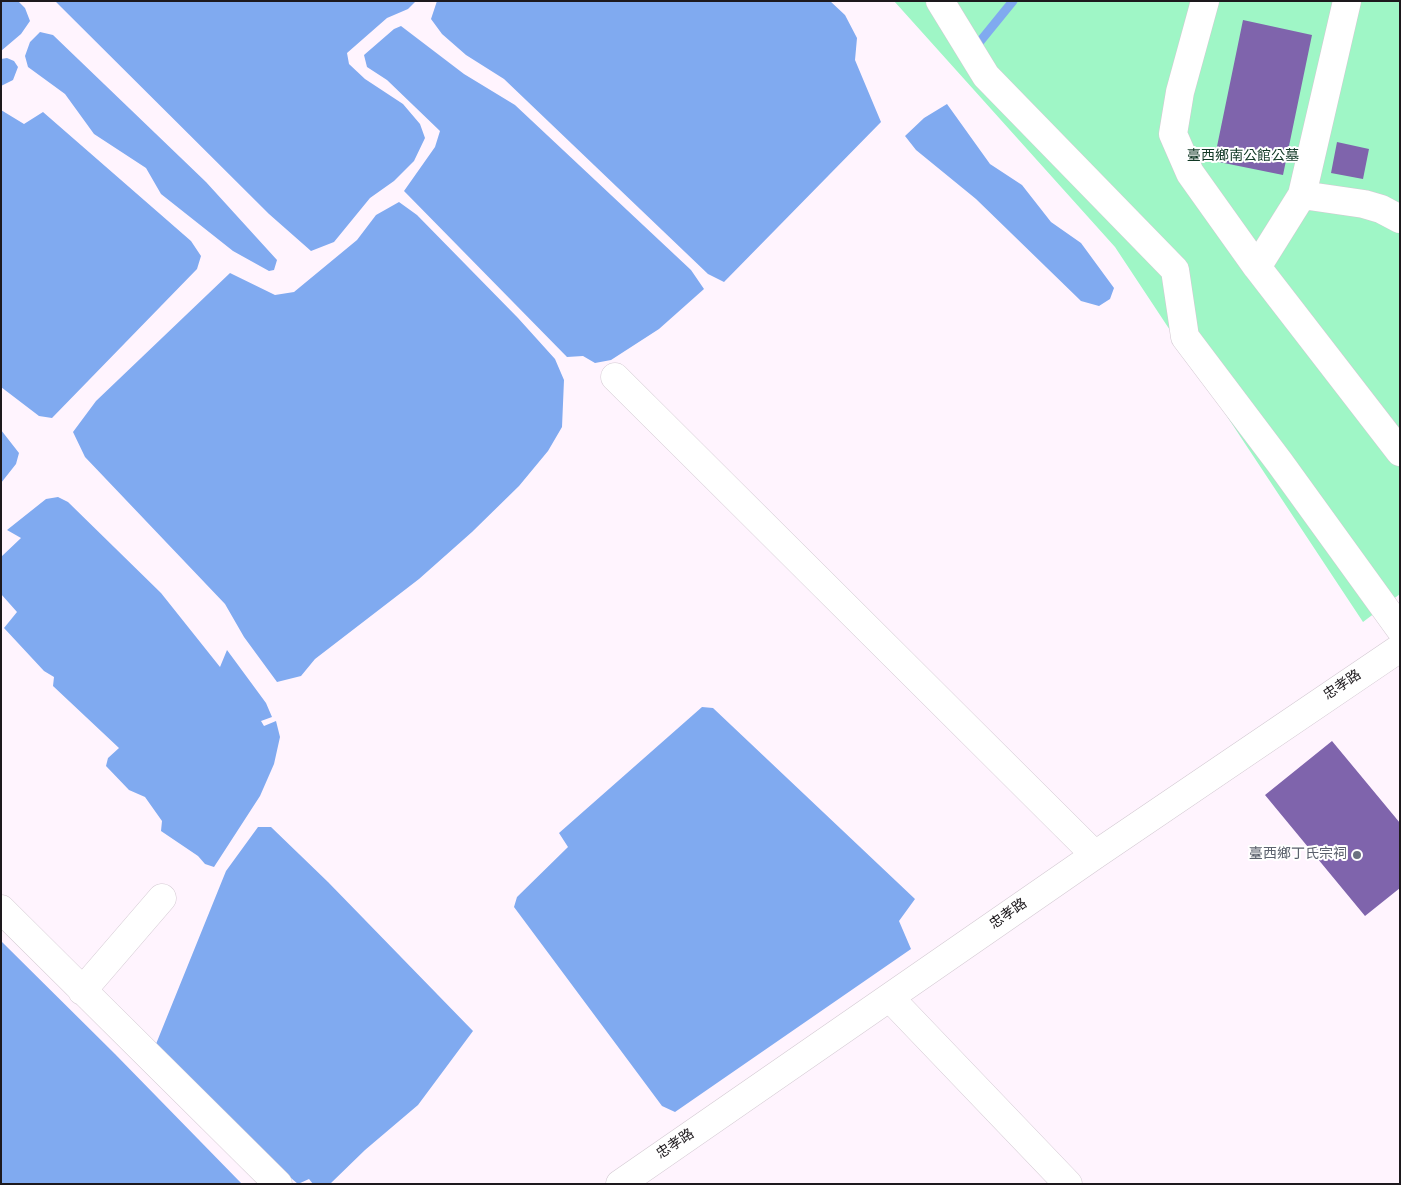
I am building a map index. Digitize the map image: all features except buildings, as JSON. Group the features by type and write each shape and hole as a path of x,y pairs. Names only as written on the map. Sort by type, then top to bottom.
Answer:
{"street":[{"path":"940,1 986,76 1175,270 1185,337 1280,463 1400,629"},
{"path":"1205,1 1180,92 1173,134 1190,173 1257,268 1400,452"},
{"path":"1257,268 1302,195 1347,1"},
{"path":"1302,195 1364,204 1381,209 1400,219"},
{"path":"615,378 1095,855"},
{"name":"忠孝路","path":"620,1184 1095,855 1400,648"},
{"path":"82,991 162,898"},
{"path":"1,909 278,1184"},
{"path":"890,998 1068,1184"}],"green space":[{"name":"臺西鄉南公館公墓","path":"894,1 1400,1 1400,594 1363,622 1115,247"}],"water":[{"path":"1,1 18,1 25,8 30,21 21,34 1,51"},
{"path":"55,1 416,1 408,9 387,18 347,53 349,64 365,79 403,104 420,124 425,138 414,161 394,181 370,198 334,242 311,251 269,214"},
{"path":"437,1 830,1 845,15 857,38 855,60 881,122 724,282 708,274 504,79 466,55 442,34 431,19"},
{"path":"401,26 464,74 515,105 691,270 704,289 659,329 611,360 595,363 583,356 567,357 404,191 435,147 440,131 387,80 367,67 364,55 394,29"},
{"path":"40,32 53,35 206,182 277,260 274,270 269,271 233,251 161,194 146,168 94,134 65,94 28,67 25,56 30,42"},
{"path":"7,58 14,61 18,67 13,80 1,86 1,59"},
{"path":"947,104 990,164 1022,185 1051,222 1081,243 1114,288 1110,299 1099,306 1081,301 976,199 916,150 905,136 924,118"},
{"path":"1,110 24,124 43,112 191,241 201,256 197,269 52,418 39,416 1,387"},
{"path":"399,202 417,215 518,318 555,359 564,380 562,427 548,451 519,486 472,532 419,579 315,659 301,676 277,682 244,637 225,604 85,457 73,432 96,401 230,273 275,295 294,292 357,240 376,215"},
{"path":"1,430 19,453 16,464 1,483"},
{"path":"58,497 68,502 161,593 220,667 227,650 266,703 272,717 261,721 264,726 276,721 280,737 274,764 260,796 214,867 205,864 198,856 161,831 162,821 145,797 129,790 106,766 108,758 119,748 53,686 54,677 44,671 4,628 17,612 1,594 1,557 21,538 7,530 46,499"},
{"path":"702,707 713,708 915,899 899,921 911,949 675,1112 662,1106 514,907 517,897 568,847 559,833"},
{"path":"258,827 271,827 328,882 473,1031 418,1105 365,1150 330,1184 313,1184 309,1179 298,1184 271,1161 156,1044 226,871"},
{"path":"1,941 115,1054 242,1184 1,1184"}],"waterway":[{"path":"978,44 1013,1"}],"place":[{"name":"臺西鄉丁氏宗祠","path":"1357,855"}]}
